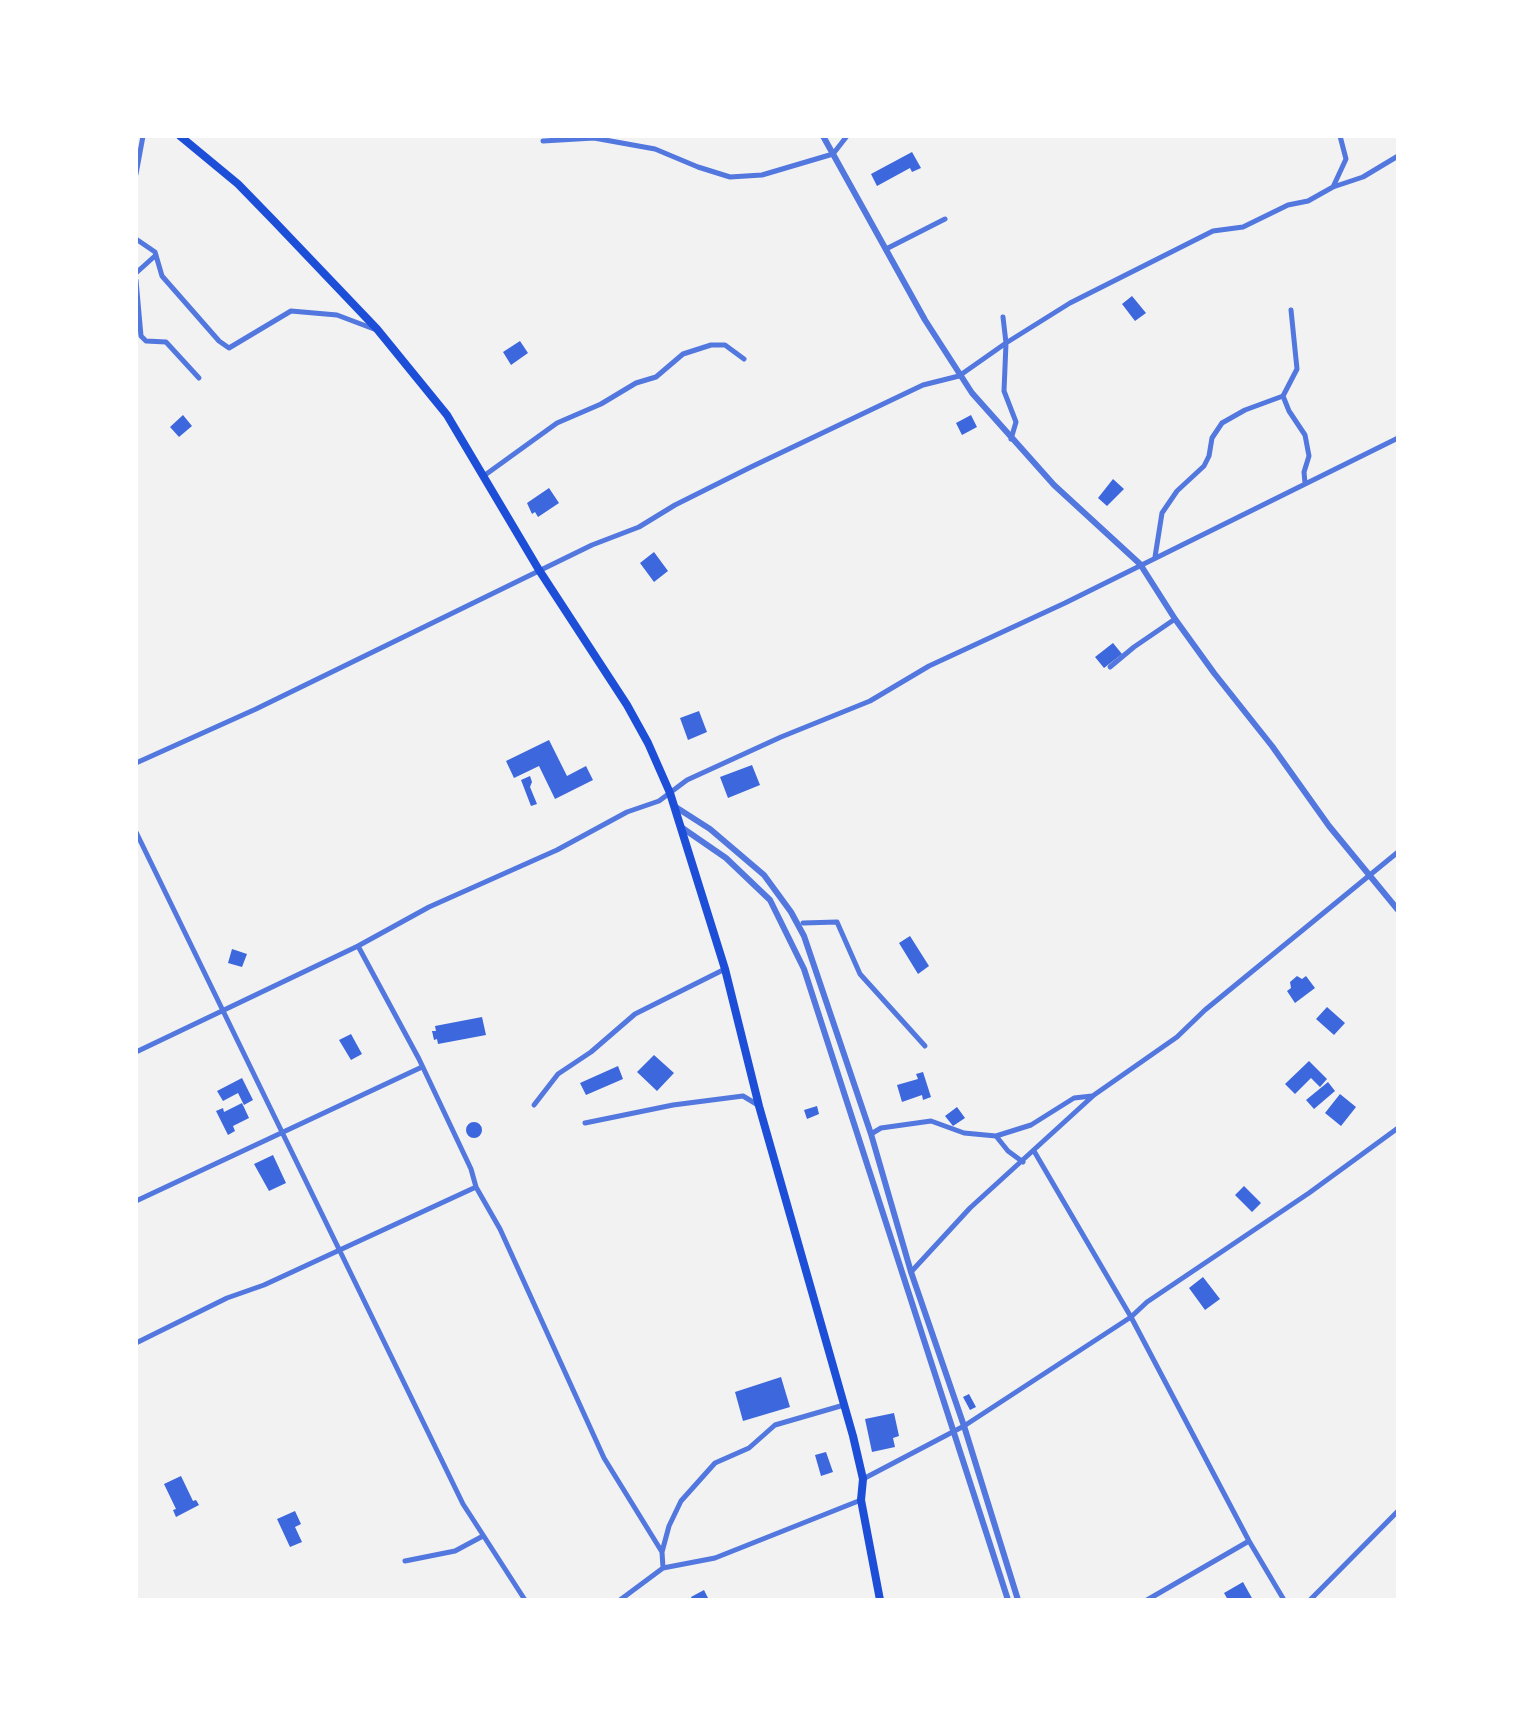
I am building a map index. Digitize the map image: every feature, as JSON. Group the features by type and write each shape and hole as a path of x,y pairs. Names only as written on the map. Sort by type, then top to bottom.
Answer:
{"highway":[{"path":"180,136 238,184 376,329 447,415 485,475 539,570 627,705 670,793 724,969 759,1106 844,1405 863,1479 861,1500 880,1599"}],"street":[{"path":"136,174 143,136"},
{"path":"823,136 888,248 898,273 959,376 1011,439 1054,485 1140,564 1175,620 1272,746 1329,826 1398,910"},
{"path":"543,141 594,138 655,149 698,167 730,177 762,175 833,154 847,136"},
{"path":"1333,187 1346,159 1340,136"},
{"path":"136,763 256,709 539,570 639,527 675,505 751,467 923,385 959,376 1070,303 1213,231 1243,227 1288,205 1308,201 1333,187 1363,177 1398,156"},
{"path":"888,248 945,219"},
{"path":"136,239 156,255 162,276 219,341 229,348 291,311 337,315 376,329"},
{"path":"136,273 156,255"},
{"path":"136,280 141,336 146,341 166,342 199,378"},
{"path":"1155,557 1162,513 1178,491 1204,466 1212,438 1222,423 1245,410 1283,396 1297,369 1291,310"},
{"path":"1003,317 1006,343 1003,382 1005,398 1016,422 1011,439"},
{"path":"485,475 564,419 601,404 636,383 656,377 683,354 711,345 725,345 744,359"},
{"path":"1283,396 1289,411 1305,435 1309,456 1304,472 1305,483"},
{"path":"136,1052 358,946 429,907 557,850 627,812 659,801 687,780 870,701 929,666 1398,438"},
{"path":"1110,667 1134,647 1175,620"},
{"path":"674,806 710,829 764,875 792,912 814,961 871,1134 911,1272 964,1426 1018,1599"},
{"path":"680,827 706,843 754,883 770,900 792,942 809,984 1008,1599"},
{"path":"136,831 440,1457 483,1536 525,1599"},
{"path":"911,1272 970,1208 1094,1095 1177,1037 1205,1010 1369,873 1398,852"},
{"path":"803,923 837,921 860,974 925,1046"},
{"path":"358,946 422,1067 471,1169 476,1187 500,1229 604,1458 662,1552"},
{"path":"534,1105 558,1074 591,1052 635,1014 724,969"},
{"path":"136,1201 422,1067"},
{"path":"871,1134 881,1128 931,1121 964,1133 996,1137 1031,1125 1074,1098 1094,1095"},
{"path":"585,1123 673,1105 743,1096 759,1106"},
{"path":"863,1479 964,1426 1131,1317 1147,1302 1398,1128"},
{"path":"996,1137 1008,1151 1023,1162"},
{"path":"1034,1151 1131,1317 1249,1541 1284,1599"},
{"path":"136,1343 227,1298 264,1285 476,1187"},
{"path":"663,1568 662,1552 669,1526 681,1501 715,1463 749,1448 775,1425 844,1405"},
{"path":"620,1599 663,1568 715,1557 861,1500"},
{"path":"1310,1599 1398,1511"},
{"path":"405,1561 455,1551 483,1536"},
{"path":"1147,1599 1249,1541"}],"building":[{"path":"912,152 921,168 912,172 910,168 877,186 871,174"},
{"path":"1132,296 1146,313 1135,321 1122,304"},
{"path":"520,341 528,353 511,365 503,352"},
{"path":"183,415 192,426 179,437 170,427"},
{"path":"971,415 977,427 962,435 956,423"},
{"path":"1113,479 1124,489 1107,506 1098,498"},
{"path":"549,488 559,503 538,517 535,512 532,514 527,503"},
{"path":"654,552 668,571 654,582 640,563"},
{"path":"1113,643 1122,654 1104,668 1095,657"},
{"path":"699,711 707,732 688,740 680,718"},
{"path":"549,740 567,776 586,766 593,780 555,799 539,766 514,778 506,761"},
{"path":"752,765 760,785 728,798 720,777"},
{"path":"530,776 532,782 530,787 537,804 531,806 521,780"},
{"path":"910,936 929,966 918,974 899,943"},
{"path":"232,949 247,954 242,967 228,963"},
{"path":"1297,976 1302,979 1306,976 1315,988 1295,1003 1287,991 1291,988 1290,982"},
{"path":"1327,1007 1345,1023 1334,1035 1316,1019"},
{"path":"482,1017 486,1035 438,1044 437,1039 434,1040 432,1031 436,1031 435,1026"},
{"path":"351,1034 362,1054 351,1060 339,1040"},
{"path":"654,1055 674,1073 657,1091 637,1072"},
{"path":"1309,1061 1327,1079 1320,1087 1311,1078 1295,1094 1285,1084"},
{"path":"618,1066 623,1079 586,1095 580,1083"},
{"path":"923,1072 931,1097 923,1100 922,1095 902,1102 897,1085 918,1079 916,1074"},
{"path":"242,1078 253,1100 244,1105 238,1093 223,1101 217,1091"},
{"path":"1328,1082 1335,1091 1314,1109 1306,1100"},
{"path":"1340,1094 1356,1107 1341,1126 1325,1113"},
{"path":"242,1103 249,1118 233,1126 235,1131 228,1135 216,1111 223,1108 224,1112"},
{"path":"817,1106 819,1114 807,1119 804,1110"},
{"path":"957,1107 965,1118 953,1126 945,1116"},
{"path":"471,1122 477,1122 482,1130 480,1136 471,1138 466,1133 466,1127"},
{"path":"273,1155 286,1183 269,1191 254,1164"},
{"path":"1244,1186 1261,1203 1252,1212 1235,1195"},
{"path":"1203,1277 1220,1299 1205,1310 1189,1288"},
{"path":"781,1377 790,1407 743,1421 735,1392"},
{"path":"969,1394 976,1407 970,1410 963,1397"},
{"path":"894,1413 899,1436 893,1438 895,1447 872,1452 865,1419"},
{"path":"826,1452 833,1472 821,1476 815,1455"},
{"path":"181,1476 193,1501 196,1500 199,1505 176,1517 173,1510 176,1509 164,1484"},
{"path":"295,1511 301,1524 295,1527 302,1542 290,1547 277,1519"},
{"path":"1243,1582 1253,1600 1228,1600 1224,1593"},
{"path":"704,1590 709,1600 692,1600 691,1597"}]}
